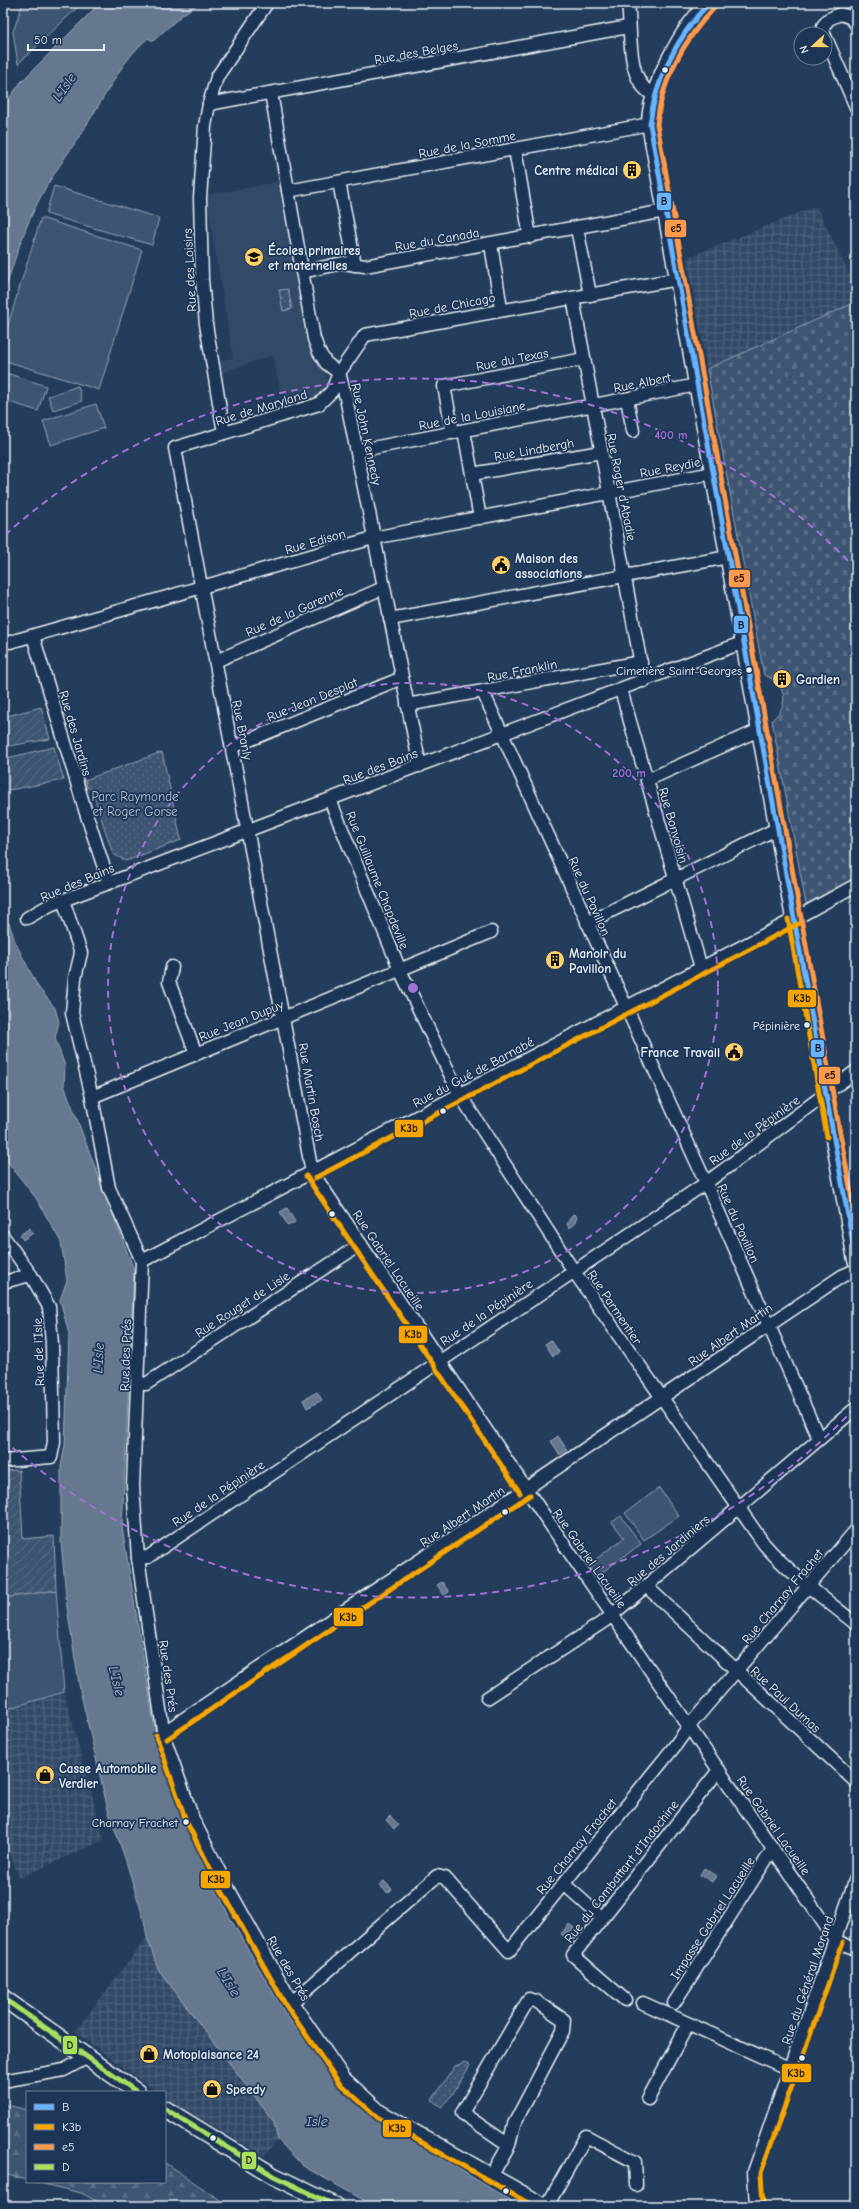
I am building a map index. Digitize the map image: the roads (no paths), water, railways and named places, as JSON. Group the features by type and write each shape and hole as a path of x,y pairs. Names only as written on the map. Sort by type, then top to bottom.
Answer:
{"main road":[{"path":"709,3 688,29 654,95 650,124 855,1253"},
{"path":"3,1998 135,2091"},
{"path":"166,2110 274,2176 315,2206"},
{"path":"274,2176 336,2206"}],"street":[{"name":"Rue des Loisirs","path":"224,433 206,324 202,280 200,198 205,126 209,104 217,77 267,3"},
{"path":"628,3 628,27 638,80 646,91 654,95"},
{"path":"823,26 830,19 844,14 856,24"},
{"name":"Rue des Belges","path":"209,104 628,27"},
{"path":"833,54 856,107"},
{"name":"Rue John Kennedy","path":"271,92 314,339 319,352 326,363 339,373 357,451 373,538 420,766"},
{"name":"Rue de la Somme","path":"288,191 650,124"},
{"path":"514,149 530,236"},
{"path":"339,182 355,265"},
{"name":"Rue du Canada","path":"302,272 342,263 365,266 491,244 665,210"},
{"path":"576,228 590,294"},
{"path":"491,244 501,310"},
{"name":"Rue de Chicago","path":"339,373 365,335 678,279"},
{"name":"Rue Roger d'Abadie","path":"573,298 644,681"},
{"name":"Rue du Texas","path":"458,432 444,386 584,359"},
{"name":"Rue de Maryland","path":"175,448 319,404 332,391 339,373"},
{"name":"Rue Albert","path":"593,406 698,385"},
{"path":"627,399 633,431"},
{"name":"Rue de la Louisiane","path":"357,451 593,406"},
{"path":"458,432 472,474 480,518"},
{"name":"Rue Branly","path":"175,448 284,1017"},
{"name":"Rue Lindbergh","path":"472,474 601,452"},
{"name":"Rue Reydie","path":"609,493 713,473"},
{"name":"Rue Edison","path":"10,642 373,538 609,493"},
{"path":"390,619 728,557"},
{"name":"Rue de la Garenne","path":"216,661 383,588"},
{"name":"Rue des Jardins","path":"33,636 108,883"},
{"name":"Rue des Bains","path":"27,918 63,900 621,690 744,642"},
{"name":"Rue Franklin","path":"407,705 640,662"},
{"name":"Rue Jean Desplat","path":"232,747 402,678"},
{"name":"Rue Bonvoisin","path":"621,690 701,968"},
{"name":"Rue du Pavillon","path":"483,692 706,1183 819,1439"},
{"path":"647,780 759,730"},
{"name":"Rue Guillaume Chapdeville","path":"330,800 400,970"},
{"path":"587,923 778,828"},
{"name":"Rue du Gué de Barnabé","path":"142,1261 460,1095 625,1006 701,968 856,885"},
{"name":"Rue des Prés","path":"63,900 81,953 75,978 72,1013 92,1097 109,1188 142,1261 133,1486 138,1558 163,1733 193,1819 224,1882 291,2001 344,2078 380,2111 547,2206"},
{"name":"Rue Jean Dupuy","path":"92,1097 491,932"},
{"path":"172,967 169,982 196,1054"},
{"name":"Rue Parmentier","path":"400,970 460,1095 574,1270 661,1399 738,1509 776,1558 856,1624"},
{"name":"Rue Martin Bosch","path":"284,1017 312,1172"},
{"name":"Rue de la Pépinière","path":"138,1558 148,1557 574,1270 706,1183 856,1071"},
{"name":"Rue Gabriel Lacueille","path":"312,1172 526,1490 836,1940"},
{"name":"Rue de l'Isle","path":"3,1236 44,1294 51,1315 54,1442 51,1457 3,1461"},
{"name":"Rue Rouget de Lisle","path":"138,1383 146,1384 361,1244"},
{"name":"Rue Albert Martin","path":"163,1733 661,1399 768,1324 842,1276 856,1270"},
{"path":"3,1282 31,1275"},
{"name":"Rue des Jardiniers","path":"487,1698 606,1620 856,1408"},
{"name":"Rue Charnay Frachet","path":"291,2001 298,1997 437,1876 445,1878 509,1952 689,1726 856,1530"},
{"name":"Rue Paul Dumas","path":"646,1586 736,1672 856,1782"},
{"name":"Rue du Combattant d'Indochine","path":"625,2000 572,1955 719,1770"},
{"name":"Impasse Gabriel Lacueille","path":"674,2003 773,1849"},
{"name":"Rue du Général Morand","path":"756,2206 754,2172 836,1940 856,1878"},
{"path":"564,1884 602,1918"},
{"path":"836,1940 856,1948"},
{"path":"492,2175 509,2144 514,2124 563,2031 564,2020 536,2000 529,1999 462,2113 509,2144"},
{"path":"643,2004 790,2070"},
{"path":"648,2099 688,2024"},
{"path":"3,2081 64,2070 88,2057"},
{"path":"547,2206 586,2136 635,2162 636,2185"}],"water":[{"name":"L'Isle","path":"100,3 199,3 182,15 153,41 148,38 131,55 117,74 40,198 24,234 3,297 3,107 21,82"},
{"path":"3,922 9,923 16,944 38,987 55,1008 59,1022 55,1038 65,1066 64,1085 134,1270 122,1527 156,1736 184,1821 230,1918 285,2013 334,2080 365,2111 519,2206 374,2206 303,2166 278,2140 274,2122 158,1969 147,1937 144,1920 125,1858 108,1810 80,1690 67,1607 61,1542 61,1467 65,1445 69,1334 60,1300 67,1280 61,1242 36,1198 3,1156"},
{"path":"287,1208 295,1222 288,1226 280,1212"},
{"path":"575,1214 577,1217 573,1226 569,1228 567,1224 572,1215"},
{"path":"30,1228 33,1233 23,1240 20,1235"},
{"path":"551,1340 559,1352 553,1356 545,1344"},
{"path":"317,1392 322,1400 307,1408 303,1400"},
{"path":"558,1436 567,1450 560,1455 551,1441"},
{"path":"442,1582 449,1592 444,1595 437,1585"},
{"path":"390,1816 399,1825 394,1829 386,1820"},
{"path":"704,1868 716,1876 712,1882 700,1875"},
{"path":"384,1881 392,1889 388,1893 379,1885"},
{"path":"569,1924 574,1928 566,1938 561,1934"}],"place":[{"name":"Centre médical","path":"632,170"},
{"name":"Écoles primaires et maternelles","path":"254,257"},
{"name":"Maison des associations","path":"501,565"},
{"name":"Cimetière Saint-Georges","path":"749,670"},
{"name":"Gardien","path":"782,679"},
{"name":"Manoir du Pavillon","path":"555,960"},
{"name":"Pépinière","path":"807,1025"},
{"name":"France Travail","path":"734,1052"},
{"name":"Casse Automobile Verdier","path":"45,1775"},
{"name":"Charnay Frachet","path":"186,1822"},
{"name":"Motoplaisance 24","path":"149,2054"},
{"name":"Speedy","path":"212,2089"}],"park label":[{"name":"Parc Raymonde et Roger Gorse","path":"135,804"}],"water label":[{"name":"Isle","path":"317,2121"}]}
